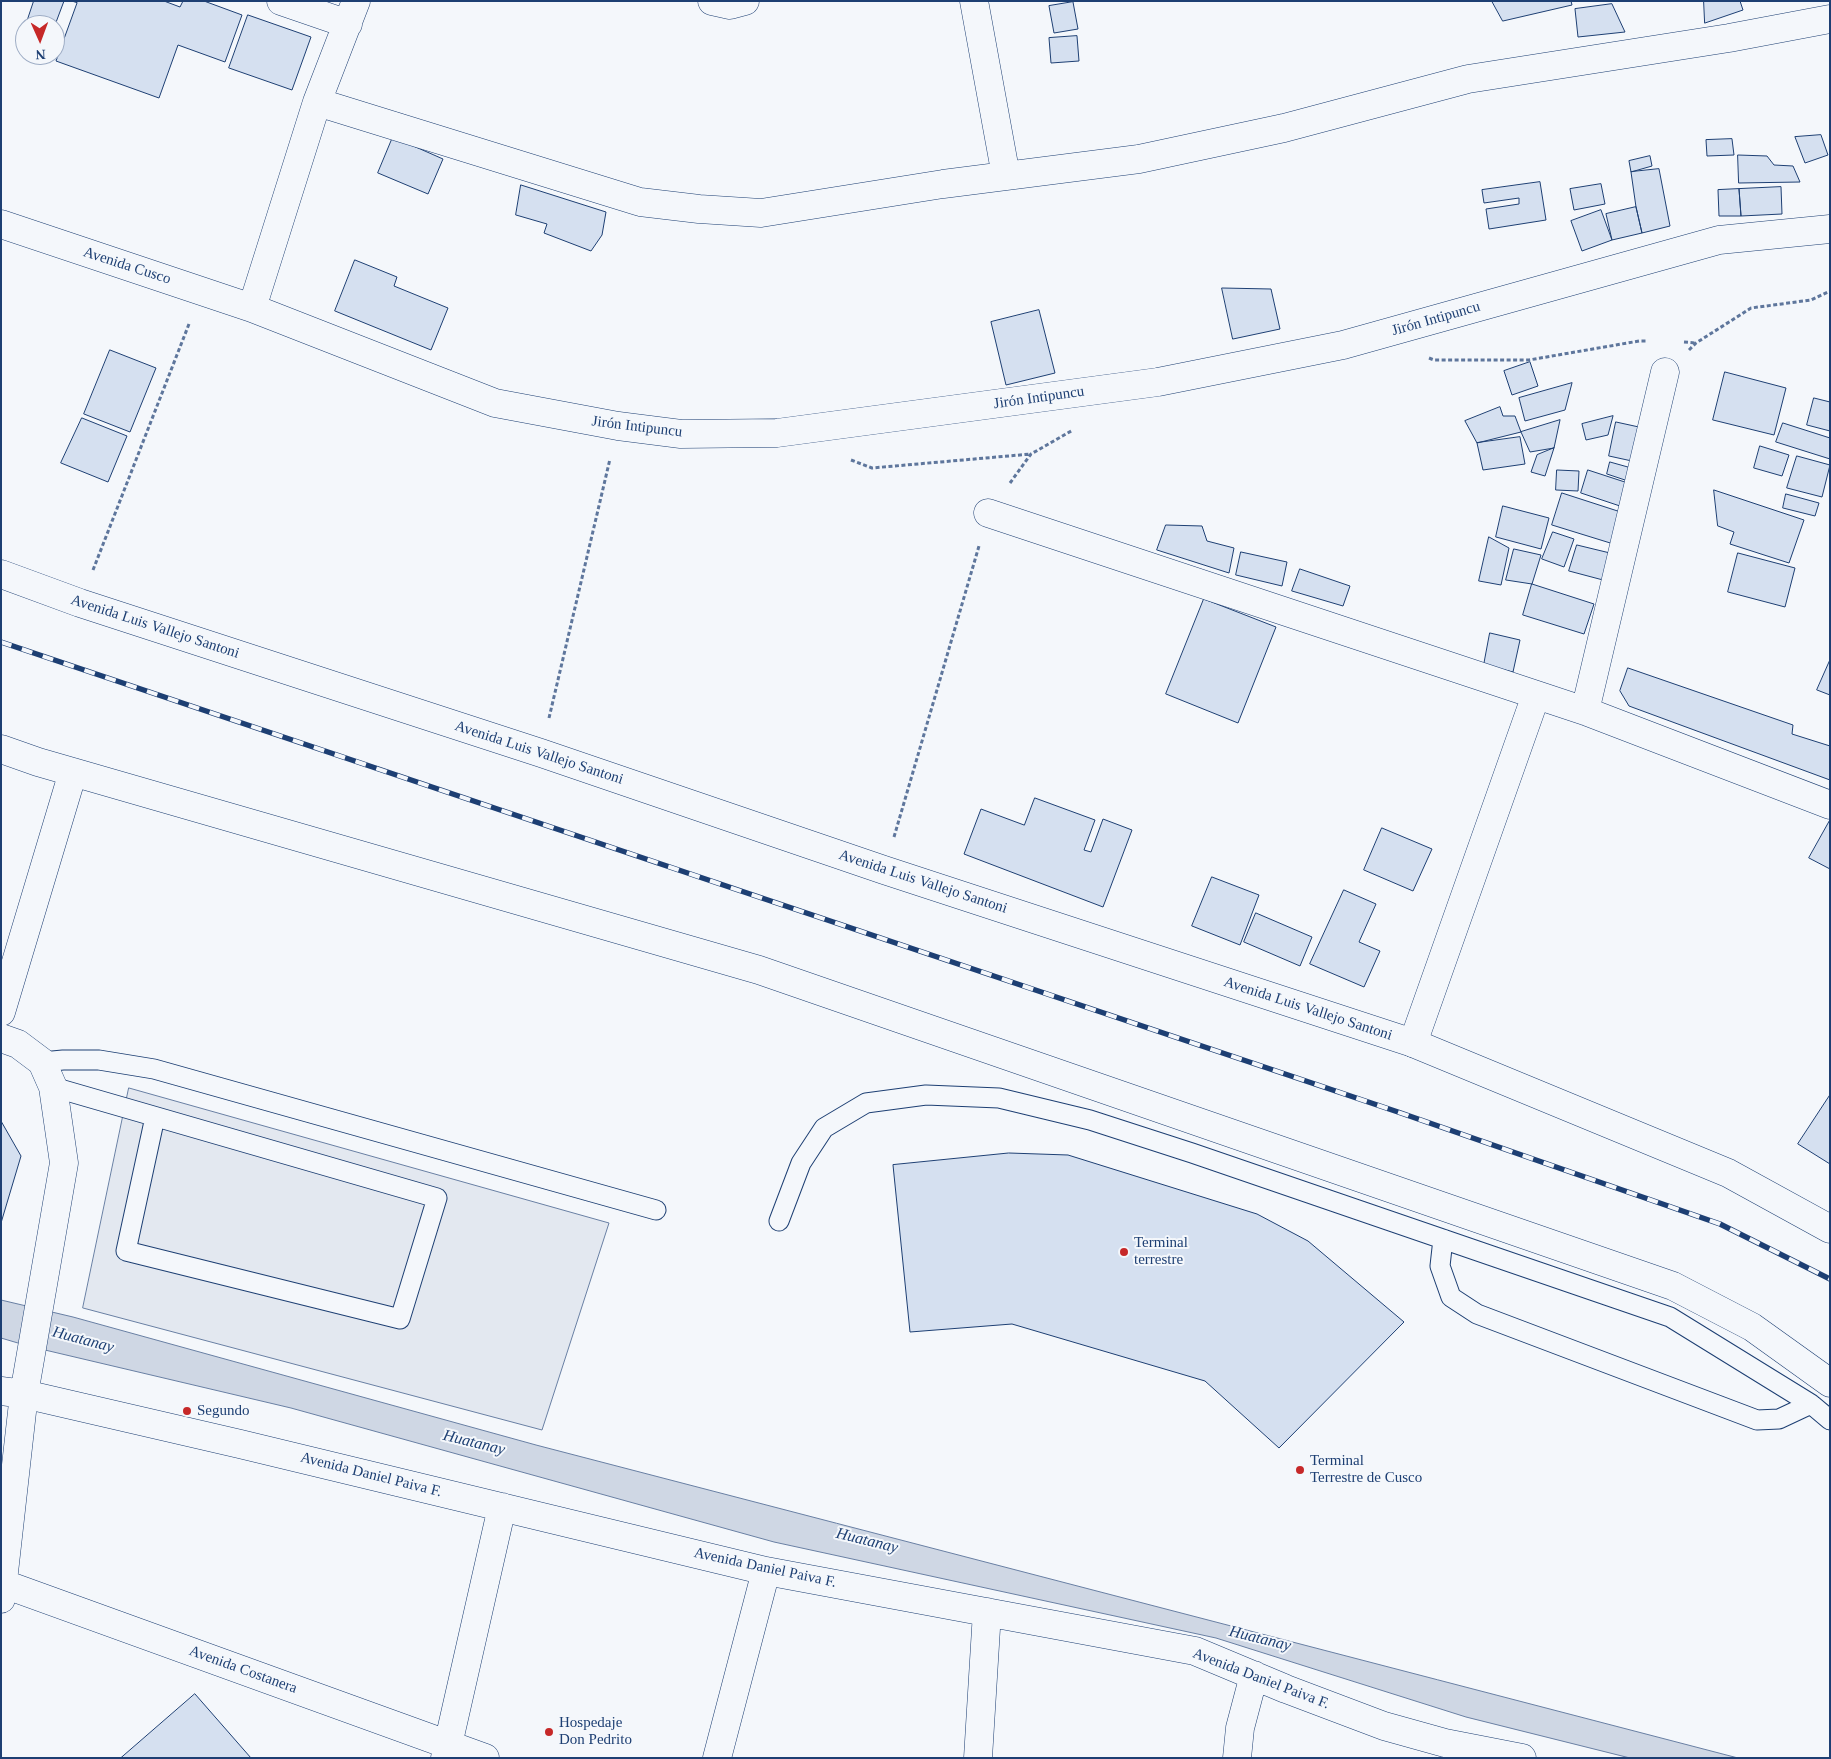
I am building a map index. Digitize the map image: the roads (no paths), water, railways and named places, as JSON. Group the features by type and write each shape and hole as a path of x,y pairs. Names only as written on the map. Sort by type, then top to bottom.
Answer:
{"street":[{"path":"252,308 317,102 352,13 281,1"},
{"path":"712,1 730,5 745,1"},
{"path":"974,1 1006,176"},
{"path":"317,102 640,202 699,209 761,213 1006,176 1138,160 1284,128 1468,79 1729,38 1830,19"},
{"name":"Avenida Cusco","path":"1,224 252,308"},
{"name":"Jirón Intipuncu","path":"252,308 495,403 618,426 681,434 777,433 1158,382 1343,346 1719,240 1830,229"},
{"path":"1585,711 1665,372"},
{"path":"988,513 1585,711 1830,805"},
{"name":"Avenida Luis Vallejo Santoni","path":"1,574 80,603 541,753 884,870 1413,1043 1728,1173 1830,1229"},
{"path":"1413,1043 1536,695"},
{"path":"1,749 73,772 759,970 1673,1286 1752,1326 1830,1384"},
{"path":"1,1012 73,772"},
{"path":"1,1038 18,1044 42,1062 53,1087 64,1164 30,1358 13,1393 2,1588"},
{"name":"Avenida Daniel Paiva F.","path":"13,1393 250,1446 766,1571 1195,1651 1384,1726 1445,1743 1522,1758"},
{"path":"446,1751 502,1507"},
{"path":"717,1758 766,1571"},
{"name":"Avenida Costanera","path":"2,1588 446,1751 485,1758"},
{"path":"978,1758 987,1612"},
{"path":"1237,1758 1240,1728 1254,1675"}],"lane":[{"path":"42,1062 99,1060 154,1069 656,1210"},
{"path":"53,1087 436,1198 400,1319 126,1250 156,1117"},
{"path":"779,1221 802,1162 824,1128 866,1103 926,1095 999,1098 1090,1120 1192,1153 1670,1317 1811,1404 1830,1420"},
{"path":"1443,1239 1440,1266 1451,1297 1478,1314 1757,1420 1779,1419 1811,1404"}],"water":[{"name":"Huatanay","path":"1,1300 73,1317 536,1445 1738,1758 1630,1758 1466,1717 1216,1638 774,1542 291,1408 28,1346 1,1338"}],"railway":[{"path":"1,642 1398,1112 1720,1224 1830,1279"}],"place":[{"name":"Terminal terrestre","path":"1124,1252"},
{"name":"Segundo","path":"187,1411"},
{"name":"Terminal Terrestre de Cusco","path":"1300,1470"},
{"name":"Hospedaje Don Pedrito","path":"549,1732"}]}
